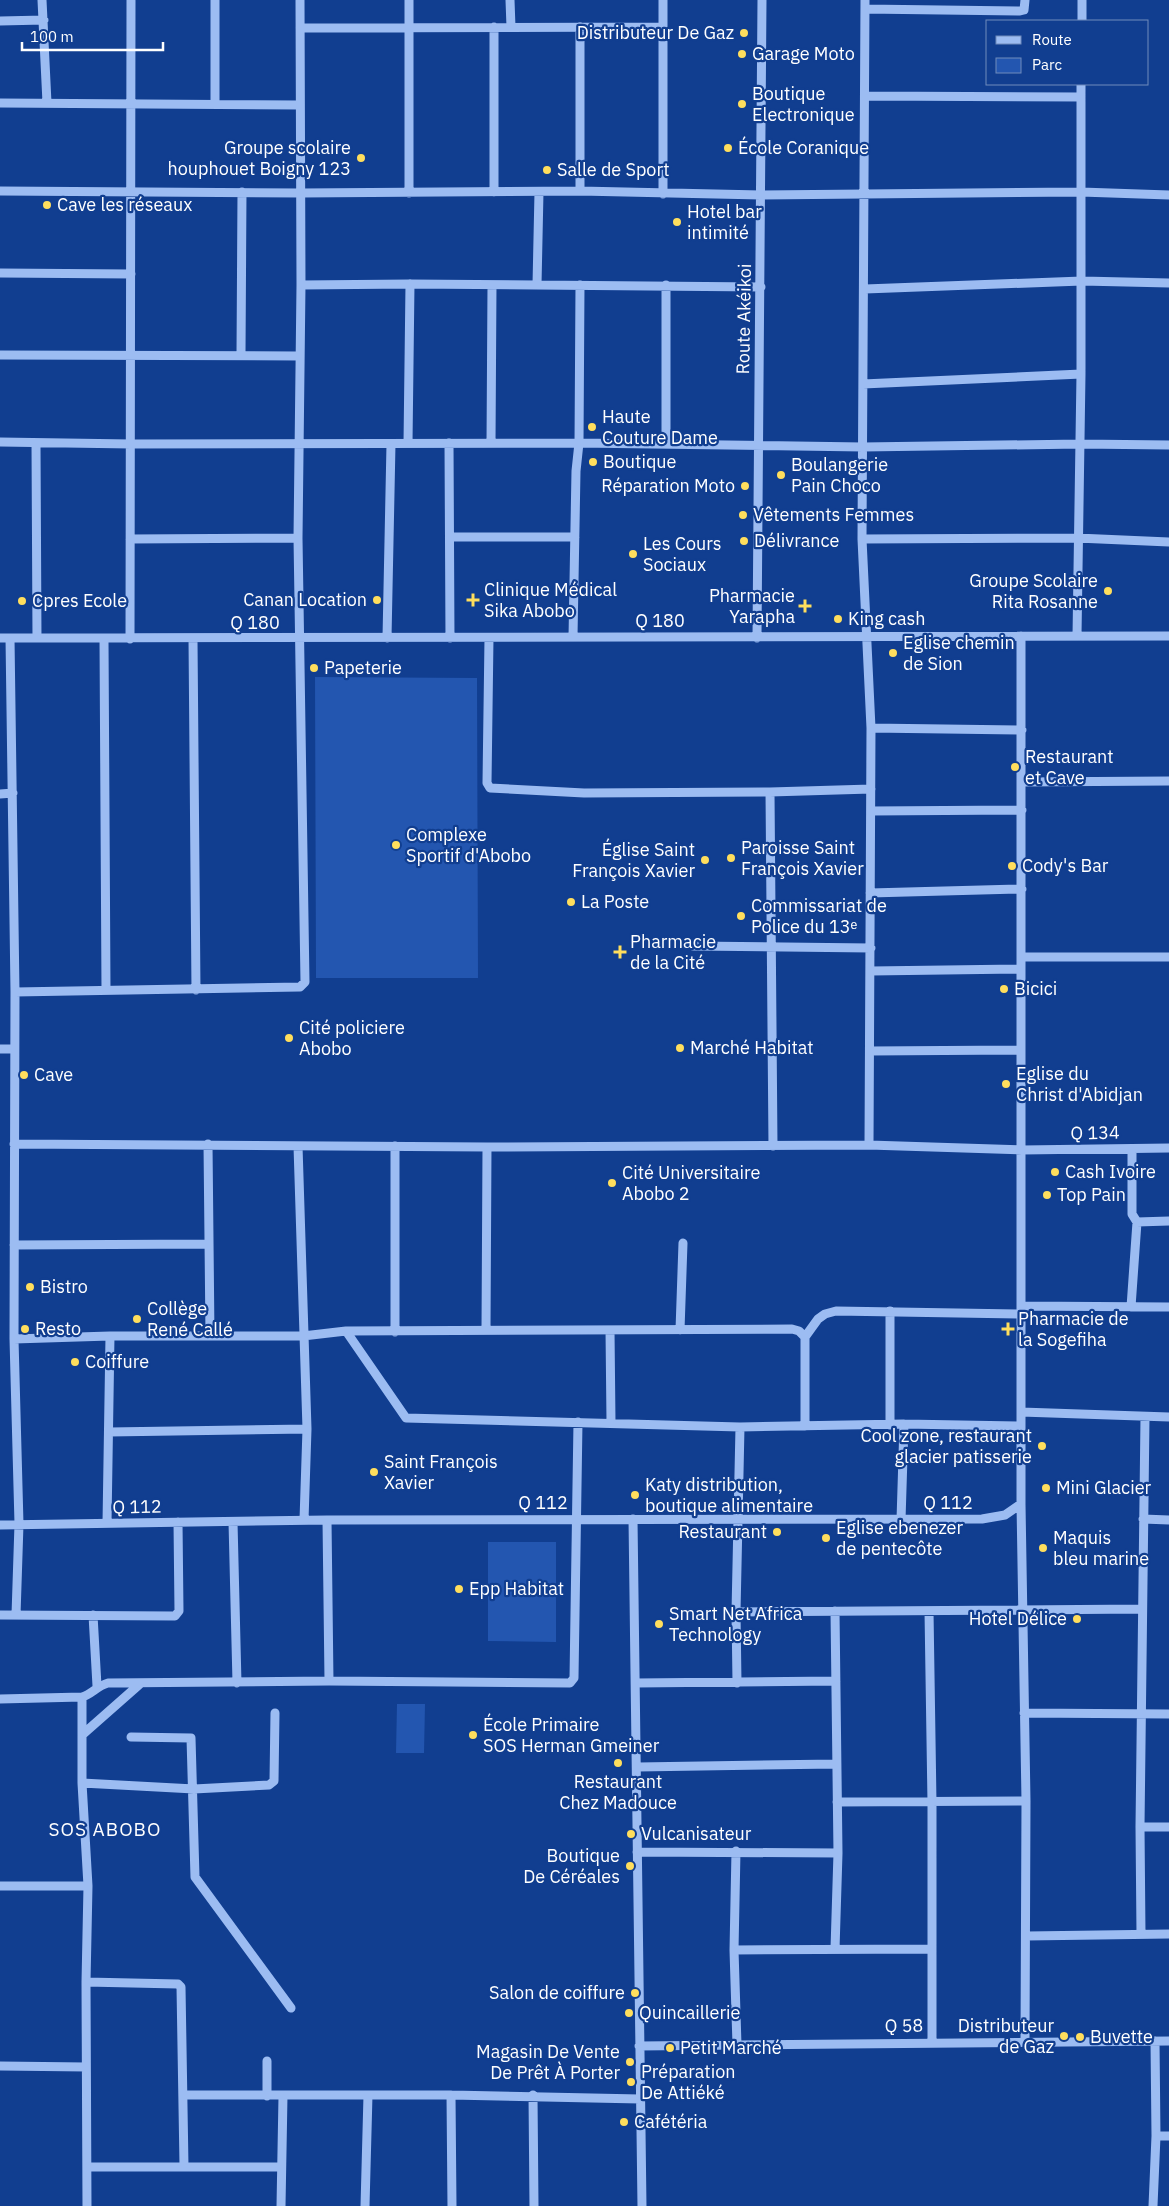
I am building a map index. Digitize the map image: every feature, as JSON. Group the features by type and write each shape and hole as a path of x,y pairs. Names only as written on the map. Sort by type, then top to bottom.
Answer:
{"street":[{"path":"42,0 47,103"},
{"path":"130,639 131,0"},
{"path":"215,104 216,0"},
{"path":"15,992 300,987 305,982 298,639 301,285 300,0"},
{"path":"409,0 409,192"},
{"path":"510,0 511,27"},
{"path":"663,0 663,194"},
{"name":"Route Akéikoi","path":"757,638 762,0"},
{"path":"869,1145 871,728 862,539 866,4 1020,11 1024,10 1025,0"},
{"path":"1082,0 1082,20"},
{"path":"0,21 44,20"},
{"path":"494,27 494,192"},
{"path":"580,27 580,191"},
{"path":"300,28 663,27"},
{"path":"1077,636 1082,281 1080,192 1081,85"},
{"path":"865,96 1081,97"},
{"path":"0,102 300,105"},
{"path":"0,191 301,193 580,191 761,195 1080,192 1169,195"},
{"path":"241,354 242,192"},
{"path":"537,285 539,192"},
{"path":"0,273 131,274"},
{"path":"865,289 1082,281 1169,283"},
{"path":"408,443 410,284"},
{"path":"301,285 492,284 761,287"},
{"path":"491,443 492,284"},
{"path":"666,285 666,444"},
{"path":"573,637 579,443 580,286"},
{"path":"0,355 241,354 299,356"},
{"path":"863,384 1081,374"},
{"path":"0,442 130,444 579,443 863,447 1080,444 1169,446"},
{"path":"36,443 37,638"},
{"path":"449,443 450,638"},
{"path":"387,638 391,444"},
{"path":"450,537 575,537"},
{"path":"130,539 298,538"},
{"path":"862,539 1077,538 1169,542"},
{"path":"1021,636 1021,1504 1026,1801 1027,1936 1025,2041"},
{"name":"Q 180","path":"0,638 298,639 1169,636"},
{"path":"10,638 15,992 14,1339 19,1524 16,1615"},
{"path":"489,638 487,783 490,788 584,793 770,792 871,789"},
{"path":"104,639 106,990"},
{"path":"193,639 196,990"},
{"path":"871,728 1022,730"},
{"path":"1022,782 1169,781"},
{"path":"770,792 770,946 774,1146"},
{"path":"0,794 13,794"},
{"path":"871,811 1022,810"},
{"path":"870,893 1022,889"},
{"path":"693,946 871,948"},
{"path":"1021,957 1169,957"},
{"path":"871,971 1021,969"},
{"path":"0,1049 14,1049"},
{"path":"870,1050 1021,1050"},
{"name":"Q 134","path":"14,1144 488,1147 869,1145 1022,1150 1169,1148"},
{"path":"208,1144 210,1336"},
{"path":"298,1146 307,1429 304,1520"},
{"path":"395,1146 395,1332"},
{"path":"486,1330 488,1147"},
{"path":"1131,1307 1137,1222 1132,1214 1132,1149"},
{"path":"1137,1222 1169,1221"},
{"path":"680,1330 683,1243"},
{"path":"14,1245 209,1244"},
{"path":"804,1426 805,1337 818,1319 825,1314 836,1311 1169,1307"},
{"path":"890,1311 890,1424"},
{"path":"14,1339 110,1336 304,1336 346,1331 792,1329 799,1331 805,1337"},
{"path":"610,1330 610,1422"},
{"path":"346,1331 406,1418 740,1427 890,1424 1021,1426"},
{"path":"106,1523 110,1336"},
{"path":"1021,1412 1169,1417"},
{"path":"1141,1934 1142,1519 1145,1417"},
{"path":"0,1700 82,1697 89,1695 97,1686 108,1683 329,1681 572,1682 574,1678 578,1422"},
{"path":"901,1520 904,1424"},
{"path":"737,1683 736,1612 740,1427"},
{"path":"109,1432 307,1429"},
{"name":"Q 112","path":"0,1525 304,1520 901,1520 994,1518 1005,1515 1021,1504"},
{"path":"633,1519 638,1766 637,1852 642,2206"},
{"path":"1142,1519 1169,1520"},
{"path":"327,1520 329,1681"},
{"path":"0,1615 178,1614 178,1522"},
{"path":"233,1522 236,1683"},
{"path":"736,1612 1142,1608"},
{"path":"835,1611 838,1853 835,1949"},
{"path":"929,1611 932,1803 932,2042"},
{"path":"93,1615 97,1686"},
{"path":"82,1735 141,1682"},
{"path":"636,1683 836,1682"},
{"path":"82,1697 82,1783 88,1886 86,1982 87,2206"},
{"path":"82,1783 194,1789 269,1785 274,1781 275,1713"},
{"path":"1024,1713 1169,1714"},
{"path":"130,1737 191,1738 194,1789 195,1877 291,2008"},
{"path":"638,1766 836,1764"},
{"path":"837,1802 932,1803 1026,1801"},
{"path":"1140,1827 1169,1827"},
{"path":"637,1852 838,1853"},
{"path":"736,1852 734,1950 737,2045"},
{"path":"0,1886 88,1886"},
{"path":"1027,1936 1169,1934"},
{"path":"734,1950 932,1949"},
{"path":"86,1982 178,1984 181,1987 184,2166"},
{"path":"1153,2206 1156,2136 1156,2041"},
{"name":"Q 58","path":"640,2046 1169,2041"},
{"path":"267,2061 267,2096"},
{"path":"0,2066 86,2067"},
{"path":"183,2095 533,2095 640,2099"},
{"path":"366,2206 368,2095"},
{"path":"451,2095 452,2206"},
{"path":"533,2095 534,2206"},
{"path":"281,2206 283,2096"},
{"path":"1156,2136 1169,2136"},
{"path":"88,2167 281,2167"}],"green space":[{"name":"Complexe Sportif d'Abobo","path":"315,677 477,678 478,978 316,978"},
{"path":"488,1542 556,1542 556,1642 488,1641"},
{"path":"397,1704 425,1704 424,1753 396,1753"}],"place":[{"name":"Distributeur De Gaz","path":"744,33"},
{"name":"Garage Moto","path":"742,54"},
{"name":"Boutique Electronique","path":"742,104"},
{"name":"École Coranique","path":"728,148"},
{"name":"Groupe scolaire houphouet Boigny 123","path":"361,158"},
{"name":"Salle de Sport","path":"547,170"},
{"name":"Cave les réseaux","path":"47,205"},
{"name":"Hotel bar intimité","path":"677,222"},
{"name":"Haute Couture Dame","path":"592,427"},
{"name":"Boutique","path":"593,462"},
{"name":"Boulangerie Pain Choco","path":"781,475"},
{"name":"Réparation Moto","path":"745,486"},
{"name":"Vêtements Femmes","path":"743,515"},
{"name":"Délivrance","path":"744,541"},
{"name":"Les Cours Sociaux","path":"633,554"},
{"name":"Groupe Scolaire Rita Rosanne","path":"1108,591"},
{"name":"Canan Location","path":"377,600"},
{"name":"Clinique Médical Sika Abobo","path":"473,600"},
{"name":"Cpres Ecole","path":"22,601"},
{"name":"Pharmacie Yarapha","path":"805,606"},
{"name":"King cash","path":"838,619"},
{"name":"Eglise chemin de Sion","path":"893,653"},
{"name":"Papeterie","path":"314,668"},
{"name":"Restaurant et Cave","path":"1015,767"},
{"name":"Complexe Sportif d'Abobo","path":"396,845"},
{"name":"Paroisse Saint François Xavier","path":"731,858"},
{"name":"Église Saint François Xavier","path":"705,860"},
{"name":"Cody's Bar","path":"1012,866"},
{"name":"La Poste","path":"571,902"},
{"name":"Commissariat de Police du 13ᵉ","path":"741,916"},
{"name":"Pharmacie de la Cité","path":"620,952"},
{"name":"Bicici","path":"1004,989"},
{"name":"Cité policiere Abobo","path":"289,1038"},
{"name":"Marché Habitat","path":"680,1048"},
{"name":"Cave","path":"24,1075"},
{"name":"Eglise du Christ d'Abidjan","path":"1006,1084"},
{"name":"Cash Ivoire","path":"1055,1172"},
{"name":"Cité Universitaire Abobo 2","path":"612,1183"},
{"name":"Top Pain","path":"1047,1195"},
{"name":"Bistro","path":"30,1287"},
{"name":"Collège René Callé","path":"137,1319"},
{"name":"Resto","path":"25,1329"},
{"name":"Pharmacie de la Sogefiha","path":"1008,1329"},
{"name":"Coiffure","path":"75,1362"},
{"name":"Cool zone, restaurant glacier patisserie","path":"1042,1446"},
{"name":"Saint François Xavier","path":"374,1472"},
{"name":"Mini Glacier","path":"1046,1488"},
{"name":"Katy distribution, boutique alimentaire","path":"635,1495"},
{"name":"Restaurant","path":"777,1532"},
{"name":"Eglise ebenezer de pentecôte","path":"826,1538"},
{"name":"Maquis bleu marine","path":"1043,1548"},
{"name":"Epp Habitat","path":"459,1589"},
{"name":"Hotel Délice","path":"1077,1619"},
{"name":"Smart Net Africa Technology","path":"659,1624"},
{"name":"École Primaire SOS Herman Gmeiner","path":"473,1735"},
{"name":"Restaurant Chez Madouce","path":"618,1763"},
{"name":"Vulcanisateur","path":"631,1834"},
{"name":"Boutique De Céréales","path":"630,1866"},
{"name":"Salon de coiffure","path":"635,1993"},
{"name":"Quincaillerie","path":"629,2013"},
{"name":"Distributeur de Gaz","path":"1064,2036"},
{"name":"Buvette","path":"1080,2037"},
{"name":"Petit Marché","path":"670,2048"},
{"name":"Magasin De Vente De Prêt À Porter","path":"630,2062"},
{"name":"Préparation De Attiéké","path":"631,2082"},
{"name":"Cafétéria","path":"624,2122"}],"district":[{"name":"SOS ABOBO","path":"105,1829"}]}
